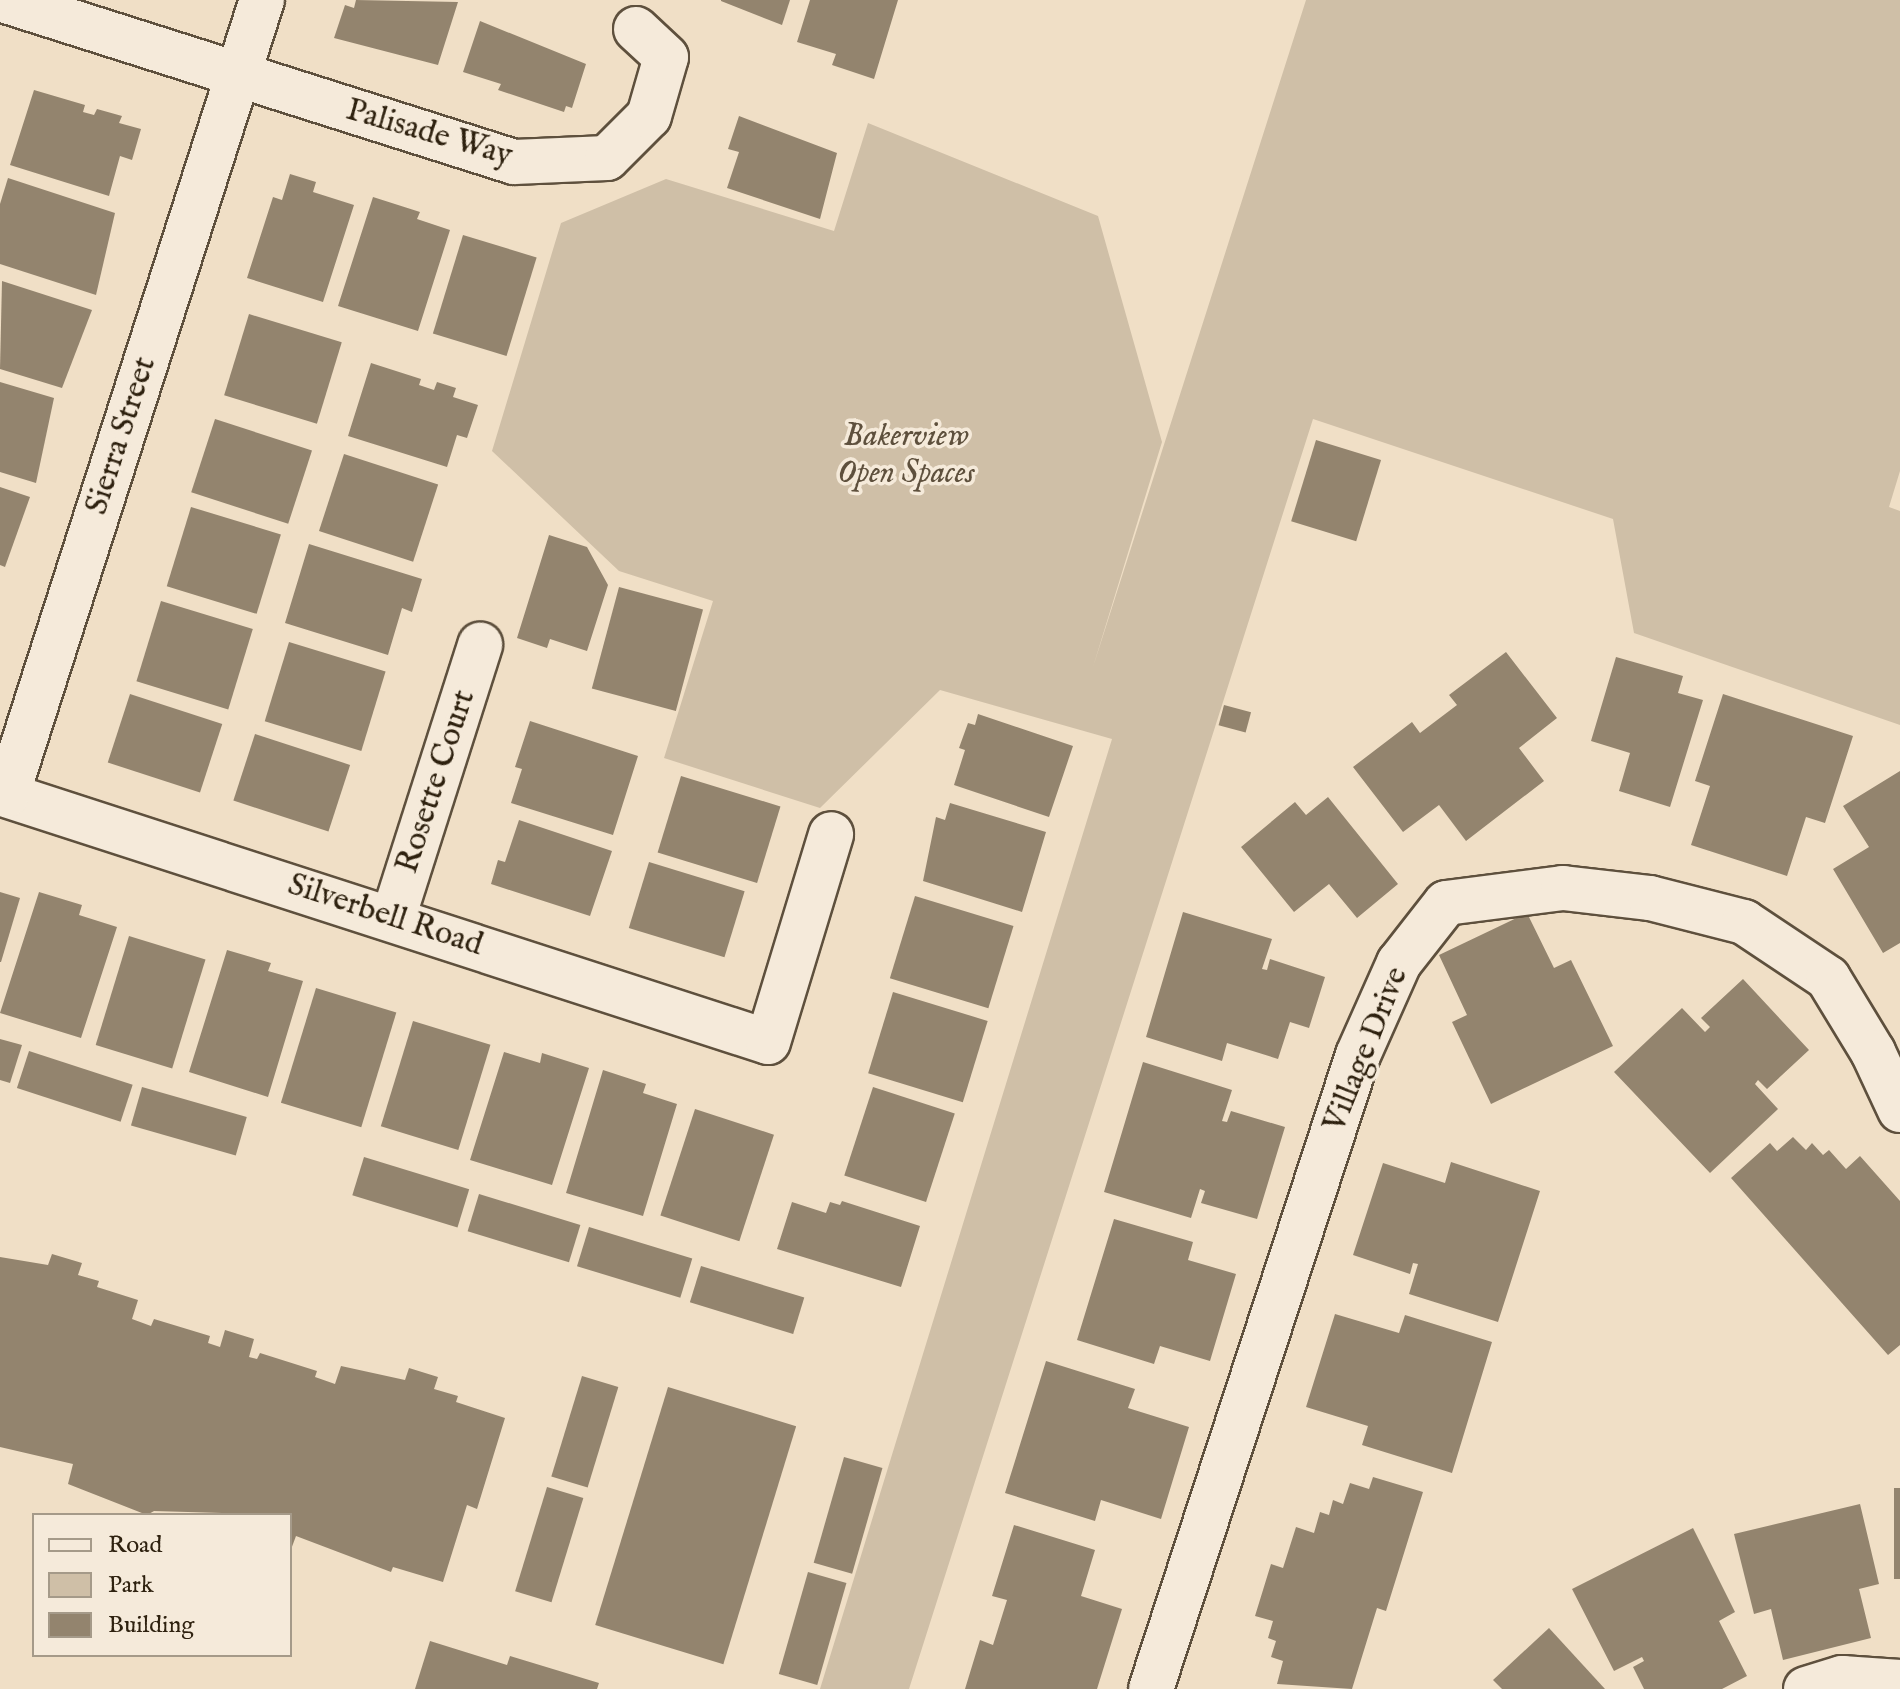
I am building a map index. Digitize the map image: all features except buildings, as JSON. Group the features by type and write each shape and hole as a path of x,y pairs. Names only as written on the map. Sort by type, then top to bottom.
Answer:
{"street":[{"name":"Palisade Way","path":"3,0 236,77 514,162 607,158 649,116 666,57 636,29"},
{"path":"236,77 262,0"},
{"name":"Sierra Street","path":"4,794 236,77"},
{"name":"Rosette Court","path":"393,918 480,645"},
{"name":"Silverbell Road","path":"4,794 768,1042 831,834"},
{"name":"Village Drive","path":"1151,1689 1358,1055 1399,963 1446,903 1563,888 1650,898 1744,922 1828,978 1873,1052 1900,1110"},
{"path":"1806,1689 1842,1678 1900,1682"}],"green space":[{"name":"Bakerview Open Spaces","path":"1306,0 1900,0 1900,471 1889,507 1900,511 1900,725 1634,633 1613,519 1313,419 909,1689 820,1689 1112,739 940,690 820,808 664,758 713,601 619,571 492,451 561,223 666,179 834,231 868,123 1098,216 1162,442 1093,667"}]}
